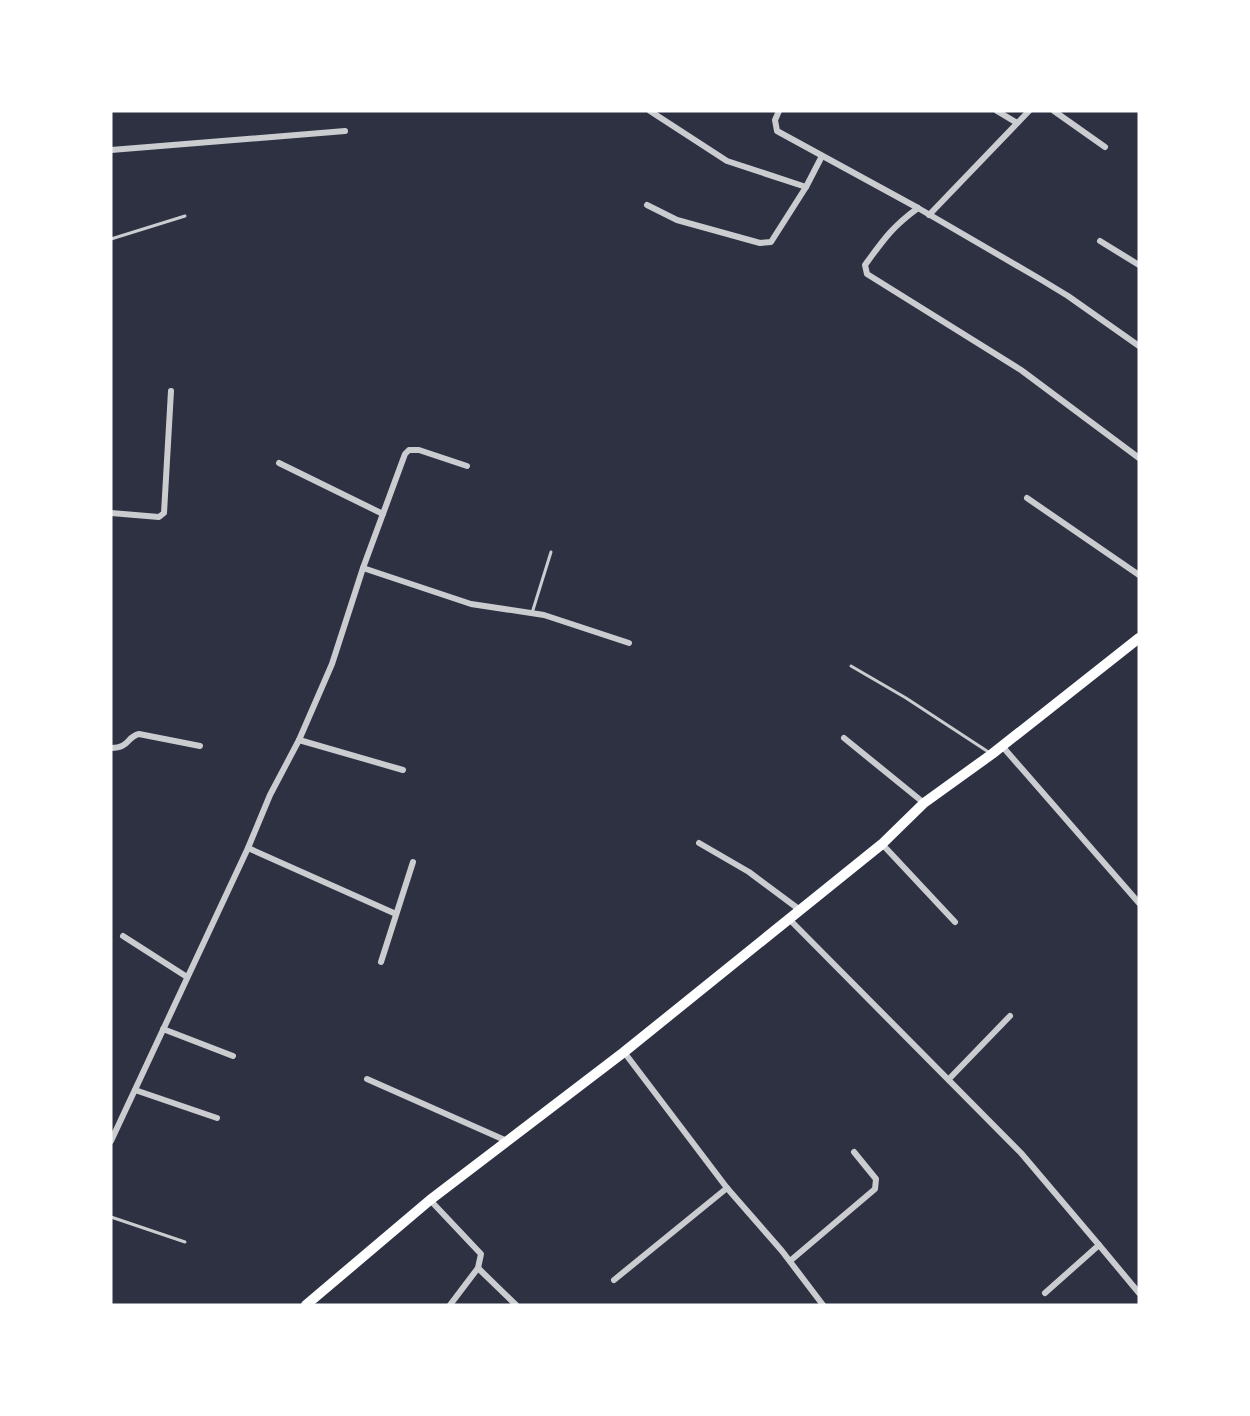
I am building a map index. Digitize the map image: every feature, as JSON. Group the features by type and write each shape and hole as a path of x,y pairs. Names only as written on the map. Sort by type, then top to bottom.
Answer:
{"highway":[{"path":"306,1305 430,1200 624,1052 882,844 924,803 992,754 1139,638"}],"street":[{"path":"650,111 727,161 806,187"},
{"path":"779,111 775,120 777,131 918,208 1068,296 1139,346"},
{"path":"997,111 1017,123"},
{"path":"929,215 1029,111"},
{"path":"1054,111 1105,147"},
{"path":"111,150 345,131"},
{"path":"647,205 677,220 766,243 771,242 806,187 822,156"},
{"path":"918,208 897,224 885,237 865,265 867,274 1021,370 1139,458"},
{"path":"1100,241 1139,265"},
{"path":"111,513 159,517 164,513 171,391"},
{"path":"111,1141 332,664 363,568 403,458 409,450 419,450 467,466"},
{"path":"279,464 382,514"},
{"path":"1027,498 1139,575"},
{"path":"363,568 471,604 532,613 629,643"},
{"path":"111,748 125,745 134,735 139,734 200,746"},
{"path":"844,738 924,803"},
{"path":"298,740 403,770"},
{"path":"1002,746 1139,903"},
{"path":"699,843 749,872 800,910"},
{"path":"882,844 955,922"},
{"path":"248,848 396,914"},
{"path":"381,962 412,862"},
{"path":"789,919 1021,1153 1139,1293"},
{"path":"123,936 187,977"},
{"path":"949,1079 1010,1016"},
{"path":"163,1029 233,1056"},
{"path":"624,1052 727,1188 790,1261 823,1305"},
{"path":"367,1079 508,1141"},
{"path":"135,1090 217,1118"},
{"path":"790,1261 875,1189 876,1179 854,1152"},
{"path":"614,1280 727,1188"},
{"path":"430,1200 479,1251 481,1258 478,1268 450,1305"},
{"path":"1045,1293 1099,1245"},
{"path":"478,1268 516,1305"}],"lane":[{"path":"111,239 185,216"},
{"path":"532,613 551,552"},
{"path":"851,666 992,754"},
{"path":"111,1217 185,1242"}]}
